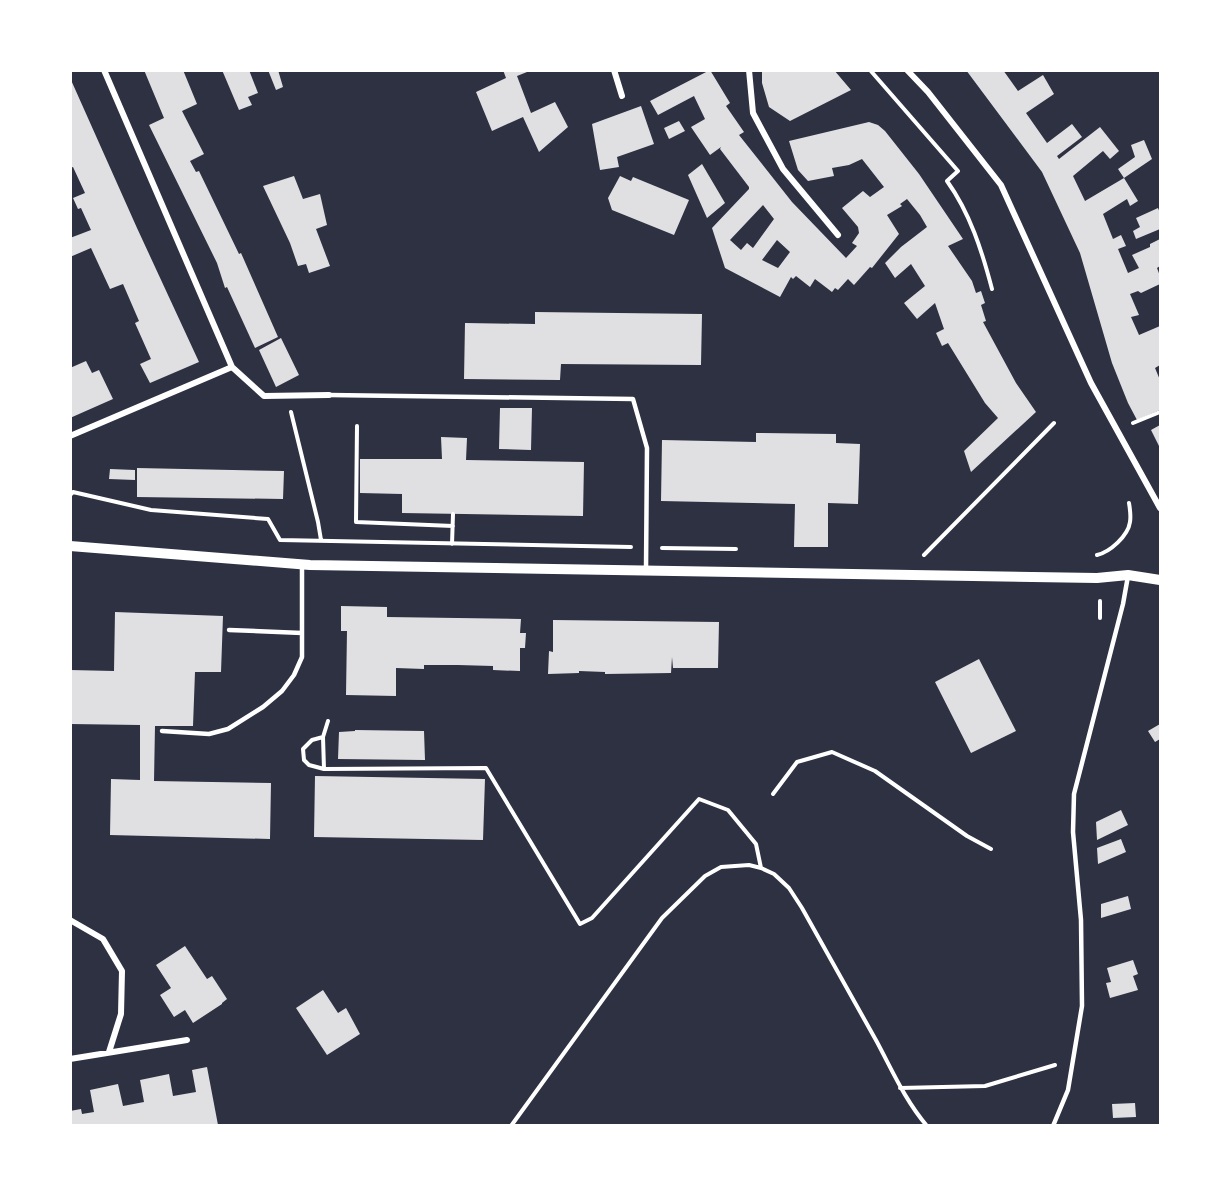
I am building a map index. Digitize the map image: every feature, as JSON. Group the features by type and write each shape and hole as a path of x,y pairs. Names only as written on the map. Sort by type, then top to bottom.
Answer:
{"street":[{"path":"104,70 232,368 264,396 329,395"},
{"path":"614,70 622,96"},
{"path":"749,70 753,113 783,169 838,235"},
{"path":"907,70 928,92 1001,185 1091,383 1161,508"},
{"path":"70,436 232,368"},
{"path":"70,546 302,564 1098,578 1128,575 1161,580"},
{"path":"70,920 104,939 122,971 121,1014 110,1052"},
{"path":"70,1059 187,1040"}],"lane":[{"path":"329,395 633,399 646,448 646,570"},
{"path":"162,731 209,734 228,729 263,707 282,690 300,665 302,657 302,564"},
{"path":"1053,1125 1068,1090 1082,1006 1081,920 1072,831 1074,794 1123,604 1128,575"},
{"path":"229,630 302,633"}],"path":[{"path":"870,70 958,171 947,181 969,218 992,289"},
{"path":"1117,430 1161,412"},
{"path":"292,417 321,540"},
{"path":"905,574 1054,423"},
{"path":"357,426 356,522 453,526"},
{"path":"70,495 73,492 151,510 268,519 280,540 739,550"},
{"path":"1091,556 1100,555 1110,549 1125,532 1130,524 1129,503"},
{"path":"452,544 453,514"},
{"path":"913,554 937,555"},
{"path":"324,769 323,737 328,722"},
{"path":"323,737 312,740 303,749 304,760 309,765 324,769 486,768 580,924 591,918 699,799 728,810 756,844 761,868"},
{"path":"773,794 797,762 832,752 875,771 967,836 991,849"},
{"path":"511,1125 662,918 705,876 721,867 749,864 774,874 789,888 883,1053 899,1088 911,1107 927,1125"},
{"path":"899,1088 985,1086 1073,1061"}],"building":[{"path":"144,70 183,70 197,104 182,111 204,154 190,161 196,172 199,171 239,254 241,253 278,337 255,348 227,287 225,288 217,263 149,125 164,118"},
{"path":"222,70 249,70 258,93 248,97 252,105 239,110"},
{"path":"268,70 278,70 283,87 276,90"},
{"path":"503,70 532,70 517,76 531,113 555,102 568,127 539,152 523,117 492,131 476,92 506,78"},
{"path":"710,70 730,103 726,106 744,132 739,135 792,202 846,258 857,246 852,243 859,233 858,227 842,208 863,191 870,197 884,187 862,159 849,165 832,168 834,176 808,181 798,170 789,141 869,122 878,125 919,174 963,239 948,246 972,281 976,293 981,291 985,303 981,305 986,321 983,322 1016,383 1036,412 971,472 964,451 998,418 985,403 948,343 942,346 936,333 944,329 935,303 917,319 904,303 925,286 911,264 895,278 885,263 927,227 907,199 900,204 902,206 887,215 899,234 872,268 870,267 854,285 848,279 838,290 835,288 832,292 815,279 810,287 796,276 793,279 791,277 780,297 725,268 712,228 749,187 720,149 721,147 710,155 691,127 705,119 694,96 658,115 650,101","holes":["763,205 774,219 753,248 747,243 741,250 730,240","777,240 790,252 778,268 762,260"]},
{"path":"762,70 834,70 851,90 790,121 769,107 762,83"},
{"path":"966,70 1003,70 1018,91 1043,75 1054,94 1026,113 1047,143 1072,124 1082,137 1057,156 1059,159 1100,127 1119,151 1110,159 1103,151 1073,176 1085,201 1124,178 1138,201 1130,206 1127,199 1103,214 1113,239 1121,235 1126,246 1118,249 1128,273 1139,268 1132,255 1150,247 1150,244 1160,239 1160,266 1157,268 1160,284 1141,293 1138,291 1130,294 1139,315 1131,317 1139,335 1160,326 1160,365 1155,368 1160,380 1160,410 1137,420 1112,363 1080,253 1042,172"},
{"path":"71,80 199,362 150,383 140,364 151,359 135,323 139,321 123,284 110,289 91,248 70,257 70,238 91,230 81,208 78,209 73,198 85,193 73,167 70,168"},
{"path":"641,106 654,144 617,157 619,167 600,170 592,124"},
{"path":"679,121 685,131 669,139 664,128"},
{"path":"1144,140 1152,159 1124,178 1118,169 1135,157 1131,145"},
{"path":"702,164 725,203 707,218 688,175"},
{"path":"294,176 303,199 320,194 327,225 316,229 330,266 309,273 306,264 298,266 290,243 263,186"},
{"path":"620,176 631,181 633,177 689,200 674,235 612,210 608,198"},
{"path":"1158,208 1160,229 1136,239 1133,231 1140,227 1136,218"},
{"path":"535,312 702,314 701,365 561,364 560,380 464,379 465,323 535,324"},
{"path":"281,338 299,375 276,387 259,350"},
{"path":"86,361 92,373 99,370 113,399 70,418 70,368"},
{"path":"500,408 532,408 531,450 499,449"},
{"path":"1160,425 1160,448 1151,430"},
{"path":"756,433 836,434 836,443 860,444 858,504 828,503 828,547 794,547 795,504 661,501 662,440 756,442"},
{"path":"441,437 467,438 466,460 584,462 583,516 402,513 402,494 360,493 360,459 442,459"},
{"path":"137,468 284,471 283,499 137,497"},
{"path":"110,469 135,470 135,480 109,479"},
{"path":"341,606 387,607 387,617 521,619 520,633 526,633 525,648 520,648 520,671 493,670 493,666 458,665 424,665 424,669 396,668 396,696 346,695 347,631 341,631"},
{"path":"115,612 223,616 221,672 195,672 193,726 155,726 154,781 271,783 270,839 110,835 111,779 140,780 140,725 70,724 70,670 114,671"},
{"path":"553,620 719,622 718,668 673,668 672,657 671,673 605,674 605,672 579,671 579,673 548,674 549,651 553,652"},
{"path":"979,659 1016,731 971,753 935,682"},
{"path":"1160,724 1160,739 1155,742 1148,731"},
{"path":"355,730 424,731 425,760 338,759 339,732"},
{"path":"315,776 485,779 483,840 314,837"},
{"path":"1121,810 1128,825 1097,840 1096,822"},
{"path":"1121,839 1126,852 1098,864 1097,848"},
{"path":"1128,896 1131,909 1101,918 1101,904"},
{"path":"185,946 207,979 212,976 227,999 193,1023 185,1010 174,1017 160,995 171,988 156,965"},
{"path":"1133,960 1138,974 1133,976 1138,990 1110,998 1106,983 1111,982 1107,968"},
{"path":"323,990 338,1013 346,1008 360,1034 327,1055 296,1008"},
{"path":"207,1067 218,1125 70,1125 70,1111 81,1109 82,1114 94,1112 90,1090 118,1084 123,1106 144,1102 140,1080 169,1074 173,1096 196,1092 192,1070"},
{"path":"1135,1103 1136,1117 1113,1118 1112,1104"}]}
